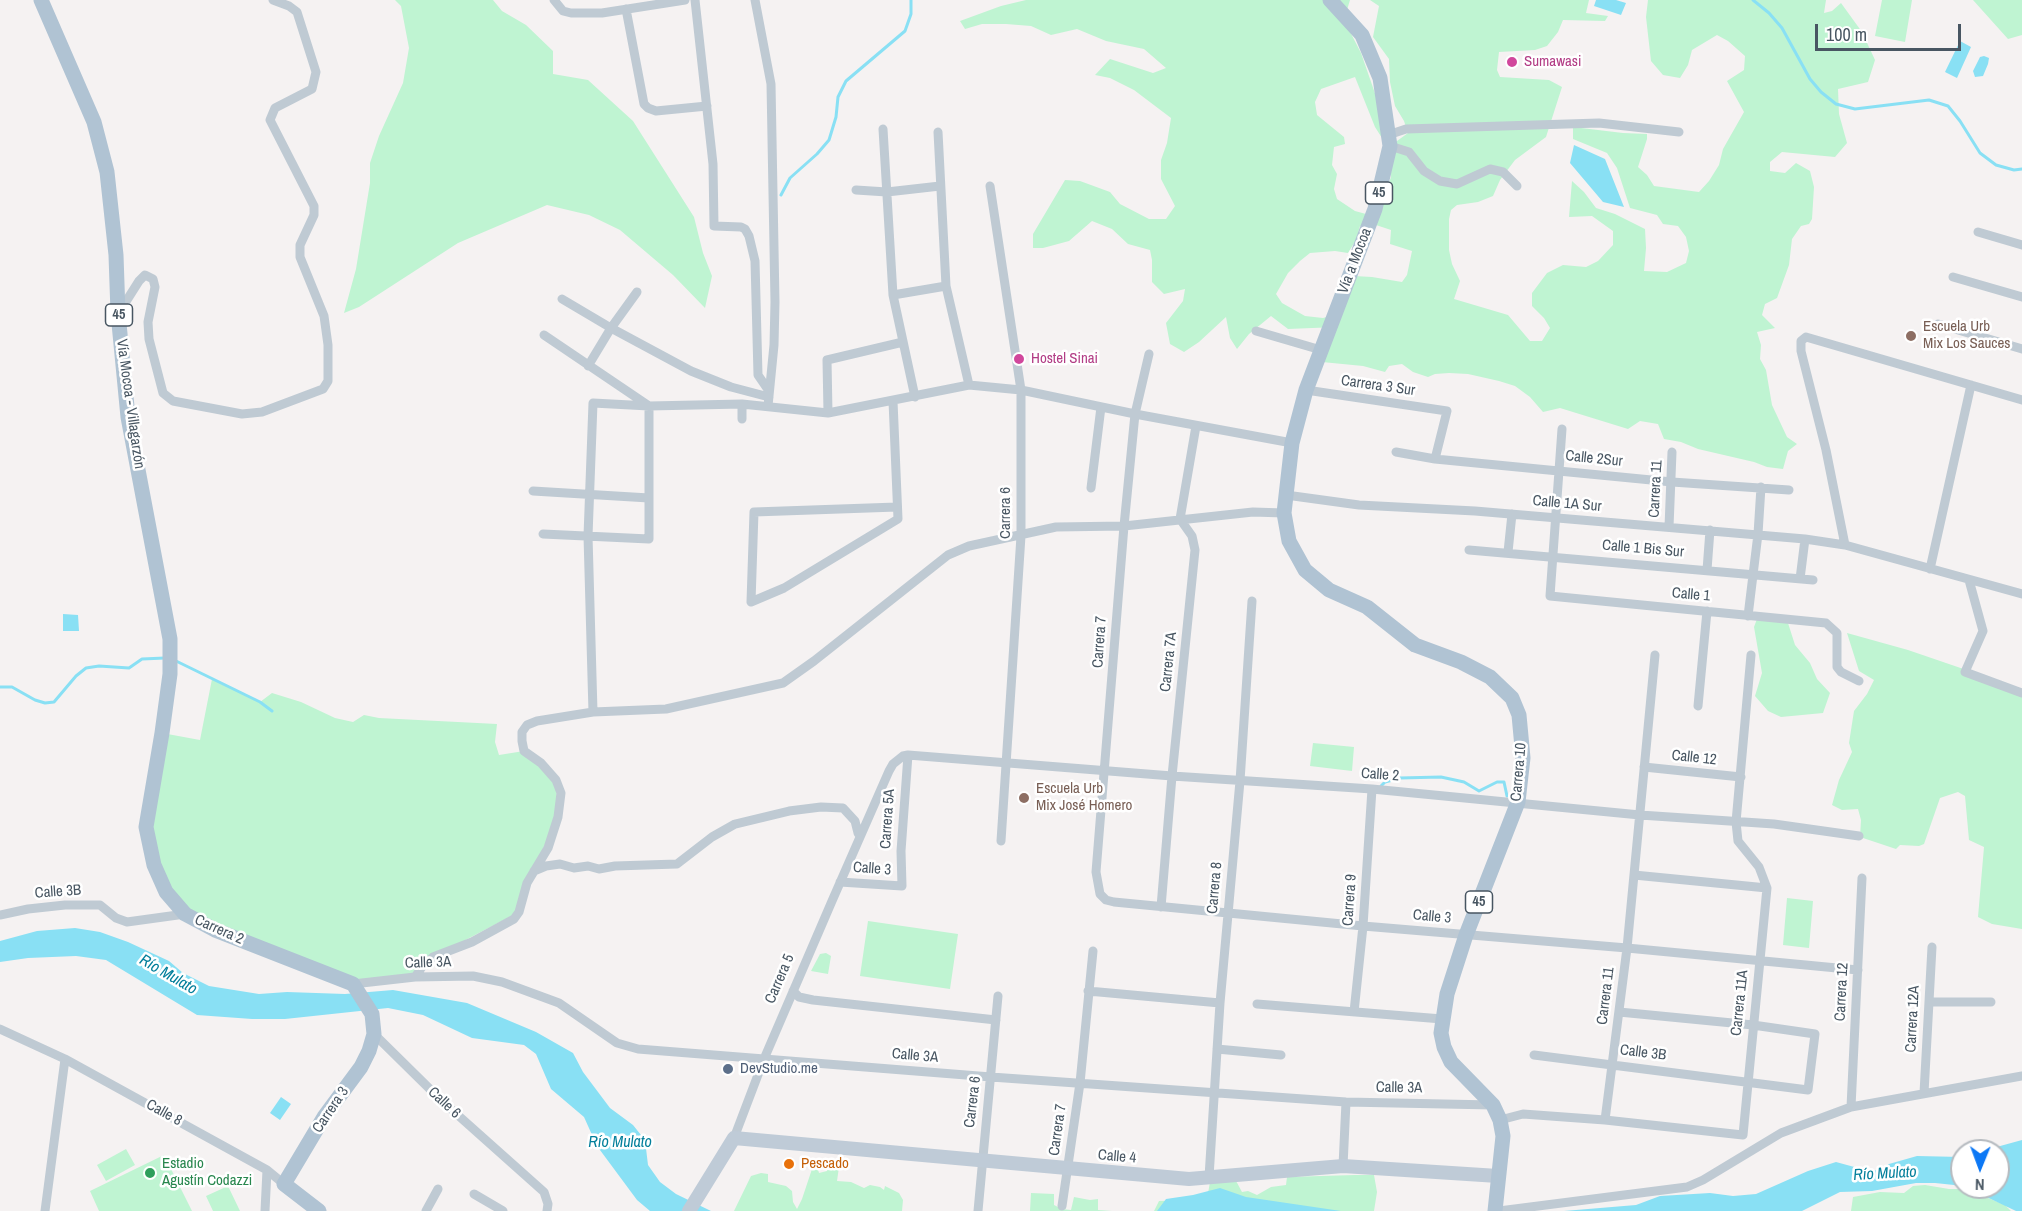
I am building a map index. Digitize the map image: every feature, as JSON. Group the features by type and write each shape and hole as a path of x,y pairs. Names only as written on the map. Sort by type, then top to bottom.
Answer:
{"main road":[{"name":"Vía Mocoa - Villagarzón","path":"41,0 94,122 108,184 116,255 118,313 128,417 170,639 170,674"},
{"name":"Vía a Mocoa","path":"1306,390 1376,208 1389,141 1380,78 1362,35 1330,0"},
{"name":"Carrera 10","path":"1306,390 1292,443 1284,513 1289,540 1305,570 1329,590 1367,608 1415,645 1461,662 1490,677 1512,698 1519,716 1523,758 1518,802 1466,935 1447,994 1441,1033 1451,1062 1493,1105 1500,1120 1503,1136 1495,1211"},
{"name":"Carrera 2","path":"170,674 146,827 154,865 166,892 185,914 215,930 355,986"},
{"path":"355,986 372,1014 374,1034"},
{"name":"Carrera 3","path":"284,1184 324,1117 361,1068 374,1034"},
{"name":"Calle 4","path":"734,1138 1067,1170 1189,1179 1343,1166 1498,1176"},
{"name":"Carrera 5","path":"689,1211 734,1138"},
{"name":"Calle 8","path":"284,1184 319,1211"}],"street":[{"path":"118,313 145,275 153,279 155,287 148,321 149,339 163,393 173,401 242,414 262,412 323,389 328,381 328,345 324,316 300,257 300,245 314,215 314,206 270,120 275,108 312,89 316,72 297,12 273,0"},
{"path":"554,0 563,11 571,13 603,13 685,0"},
{"path":"562,0 563,11"},
{"path":"695,0 713,164 714,226 741,227 745,229 749,237 755,261 758,375 769,398"},
{"path":"755,0 771,84 774,345 769,398"},
{"path":"626,9 644,104 656,111 707,106"},
{"path":"1517,186 1503,172 1490,169 1457,184 1440,181 1424,171 1410,152 1389,141 1406,129 1599,123 1679,132"},
{"path":"883,129 893,295 915,397"},
{"path":"938,132 946,286 969,385"},
{"path":"856,190 887,192 940,186"},
{"name":"Carrera 6","path":"990,186 1021,390 1021,536 1001,841"},
{"path":"1978,232 2022,245"},
{"path":"1953,277 2022,297"},
{"path":"893,295 946,286"},
{"path":"588,366 611,328 637,292"},
{"path":"562,299 691,370 731,387 828,413 969,385 1021,390 1292,443"},
{"path":"756,327 774,322"},
{"path":"1938,324 2022,349"},
{"path":"1256,331 1321,350"},
{"path":"544,335 649,406"},
{"path":"1845,545 1826,450 1801,351 1801,340 1806,337 2022,400"},
{"path":"828,413 827,360 903,342"},
{"name":"Carrera 7","path":"1096,872 1135,414 1149,354"},
{"path":"1930,569 1971,385"},
{"name":"Carrera 3 Sur","path":"1306,390 1447,411 1435,459"},
{"path":"593,712 588,536 593,403 649,406 742,404 769,398"},
{"path":"892,401 898,519 784,588 752,602 754,512 897,507"},
{"path":"742,404 742,419"},
{"path":"543,534 649,539 649,406"},
{"path":"1091,488 1101,407"},
{"path":"1180,519 1196,426"},
{"path":"1554,556 1562,429"},
{"name":"Calle 2Sur","path":"1396,452 1435,459 1672,482 1790,490"},
{"name":"Carrera 11","path":"1669,527 1672,452"},
{"path":"1748,616 1761,487"},
{"path":"533,491 649,498"},
{"name":"Calle 1A Sur","path":"1286,495 1359,505 1512,514 1805,539 1845,545 2022,594"},
{"path":"415,977 433,957 472,942 514,919 519,912 532,872 548,848 554,834 561,793 556,780 541,763 524,752 522,732 527,725 537,721 593,712 666,709 783,683 948,555 969,546 1056,527 1124,526 1252,512 1284,513"},
{"path":"1508,552 1512,514"},
{"name":"Carrera 7A","path":"1161,906 1195,550 1192,536 1180,519"},
{"path":"1707,570 1710,531"},
{"path":"1800,579 1805,539"},
{"name":"Calle 1 Bis Sur","path":"1469,550 1813,580"},
{"name":"Calle 1","path":"1554,556 1550,596 1829,625 1837,633 1837,668 1859,681"},
{"path":"1969,580 1983,631 1965,672 2022,693"},
{"name":"Carrera 8","path":"1209,1177 1220,1003 1240,781 1252,601"},
{"path":"1698,706 1707,611"},
{"name":"Carrera 11","path":"1605,1120 1627,948 1655,655"},
{"path":"1736,822 1751,655"},
{"name":"Calle 2","path":"898,759 908,755 1372,789 1774,824 1859,836"},
{"name":"Carrera 5A","path":"902,886 901,851 908,755"},
{"name":"Carrera 5","path":"734,1138 764,1059 840,882 889,771 898,759"},
{"name":"Calle 12","path":"1644,768 1741,777"},
{"name":"Carrera 9","path":"1353,1012 1363,926 1372,789"},
{"path":"532,872 546,866 560,864 574,868 588,866 599,869 615,866 677,864 712,837 735,824 789,811 820,807 843,808 855,821 860,836"},
{"name":"Carrera 11A","path":"1605,1120 1743,1135 1767,888 1759,867 1738,841 1736,822"},
{"name":"Calle 3","path":"1096,872 1101,894 1106,900 1114,903 1858,970"},
{"path":"1634,874 1767,888"},
{"name":"Carrera 12","path":"1851,1107 1862,878"},
{"name":"Calle 3","path":"840,882 902,886"},
{"name":"Calle 3B","path":"0,915 65,905 100,905 116,918 127,922 185,914"},
{"name":"Carrera 12A","path":"1924,1092 1932,947"},
{"name":"Carrera 7","path":"1062,1206 1080,1083 1093,951"},
{"name":"Calle 3A","path":"355,986 415,977 473,976 502,982 559,1003 627,1048 1346,1102 1493,1105"},
{"path":"793,991 799,997 813,1000 996,1020"},
{"path":"1088,991 1220,1003"},
{"name":"Carrera 6","path":"978,1211 998,996"},
{"path":"1929,1002 1991,1002"},
{"path":"1257,1004 1442,1019"},
{"path":"1619,1012 1753,1025"},
{"name":"Calle 3B","path":"1534,1055 1808,1090 1815,1035 1753,1025"},
{"name":"Calle 8","path":"0,1029 65,1059 267,1170 284,1184"},
{"name":"Calle 6","path":"374,1034 442,1101 544,1192 548,1211"},
{"path":"1217,1048 1281,1055"},
{"path":"45,1211 65,1059"},
{"path":"1499,1211 1687,1187 1703,1180 1781,1133 1851,1107 2022,1076"},
{"path":"1343,1166 1346,1102"},
{"path":"1500,1120 1523,1114 1605,1120"},
{"path":"265,1211 267,1170"},
{"path":"426,1211 438,1190"},
{"path":"474,1194 503,1211"}],"green space":[{"path":"395,0 493,0 502,11 526,25 553,51 553,74 588,80 633,121 694,217 703,253 712,276 705,308 673,275 620,230 589,215 547,205 458,243 359,307 344,313 356,269 370,183 370,163 379,136 403,83 409,48 401,6"},
{"path":"1026,0 1350,0 1344,20 1361,53 1378,102 1382,138 1375,127 1355,77 1321,89 1315,102 1317,115 1344,137 1345,144 1334,147 1332,165 1337,174 1334,189 1337,199 1355,211 1377,217 1391,177 1388,159 1397,141 1408,133 1395,106 1390,82 1389,59 1373,37 1379,6 1370,0 1589,0 1586,13 1608,16 1605,21 1563,20 1558,32 1547,46 1535,50 1499,52 1497,70 1500,77 1549,80 1562,87 1546,137 1515,160 1500,180 1493,196 1478,202 1457,205 1451,210 1449,219 1449,250 1452,264 1460,281 1454,299 1508,315 1530,341 1542,341 1550,328 1532,306 1532,293 1547,273 1563,265 1586,267 1598,261 1613,245 1613,231 1592,216 1569,217 1572,181 1596,208 1615,214 1645,229 1644,271 1667,272 1686,263 1689,251 1686,237 1678,226 1663,224 1657,215 1630,208 1617,168 1607,153 1573,139 1573,127 1647,134 1638,167 1654,186 1699,192 1719,165 1723,149 1744,112 1727,81 1744,70 1745,56 1728,41 1717,35 1692,50 1688,65 1680,78 1663,75 1651,61 1646,17 1648,0 1826,0 1824,13 1832,11 1841,3 1862,32 1875,60 1868,82 1838,89 1839,114 1847,143 1835,157 1782,152 1770,162 1770,171 1785,173 1796,163 1810,171 1814,187 1812,219 1809,224 1801,226 1792,239 1789,265 1777,298 1765,304 1762,315 1775,328 1757,332 1761,345 1760,359 1766,370 1772,405 1787,437 1797,444 1788,451 1783,469 1767,467 1664,439 1658,424 1640,421 1628,429 1560,408 1543,412 1530,397 1515,386 1499,381 1468,374 1435,374 1428,377 1413,372 1402,364 1389,366 1385,372 1363,366 1322,362 1337,327 1288,329 1271,316 1249,334 1237,349 1230,338 1226,317 1199,342 1184,352 1170,344 1166,323 1183,301 1185,289 1164,294 1152,282 1150,250 1128,244 1112,229 1092,221 1069,241 1043,248 1033,248 1033,234 1065,180 1080,181 1110,192 1120,204 1149,219 1166,219 1175,206 1161,179 1161,160 1167,143 1171,118 1134,90 1110,78 1095,75 1110,59 1153,73 1166,68 1144,49 1106,41 1077,29 1051,35 1031,26 1006,24 982,24 965,29 960,21 1001,6","holes":["1376,225 1391,230 1390,244 1412,251 1407,275 1402,282 1354,276 1340,313 1323,318 1305,316 1282,303 1276,294 1288,273 1310,253 1335,251 1348,253 1356,240 1360,226"]},
{"path":"1882,0 1912,0 1905,42 1875,36"},
{"path":"1973,0 2022,0 2022,35 2008,39"},
{"path":"1757,619 1788,623 1795,645 1810,663 1817,679 1830,693 1823,713 1781,717 1768,711 1755,696 1762,673 1754,627"},
{"path":"1847,633 1908,650 2022,689 2022,929 1992,924 1978,917 1984,847 1969,840 1965,796 1958,792 1940,798 1924,844 1900,845 1896,849 1860,837 1861,820 1858,809 1842,810 1832,805 1839,780 1852,752 1849,743 1854,711 1874,680 1859,671"},
{"path":"212,679 260,702 272,693 301,702 335,718 353,722 364,715 379,718 497,724 495,742 499,755 524,751 556,780 558,817 532,872 519,912 433,957 415,977 353,984 215,930 166,892 146,827 162,733 200,740"},
{"path":"1313,743 1354,747 1352,771 1310,766"},
{"path":"1787,898 1813,901 1809,948 1783,945"},
{"path":"868,921 958,934 950,989 860,976"},
{"path":"826,953 831,956 828,974 811,971 820,954"},
{"path":"126,1149 135,1165 106,1181 97,1165"},
{"name":"Estadio Agustín Codazzi","path":"164,1155 192,1211 99,1211 90,1191"},
{"path":"813,1166 817,1166 819,1173 827,1171 828,1166 839,1167 837,1181 851,1182 864,1188 870,1185 884,1190 885,1186 899,1193 903,1200 902,1211 734,1211 751,1176 761,1173 768,1174 768,1182 786,1186 792,1191 793,1202 797,1209"},
{"path":"1374,1175 1377,1192 1374,1211 1154,1211 1159,1201 1207,1199 1210,1182 1235,1179 1242,1192 1248,1191 1257,1195 1271,1187 1286,1185 1287,1177"},
{"path":"1925,1185 1950,1189 1950,1199 1990,1199 2005,1205 2011,1211 1851,1211 1853,1197 1880,1192 1904,1193 1913,1186"},
{"path":"228,1186 240,1211 213,1211 206,1196"},
{"path":"1031,1193 1054,1194 1054,1205 1062,1209 1071,1210 1074,1197 1098,1199 1098,1210 1112,1211 1030,1211"}],"water":[{"path":"1596,0 1616,0 1626,3 1621,15 1594,6"},
{"path":"1960,41 1971,47 1957,78 1945,72"},
{"path":"1980,57 1989,58 1983,76 1975,77 1973,71"},
{"path":"1574,145 1605,159 1624,207 1603,202 1570,163"},
{"path":"63,614 78,615 79,631 63,631"},
{"name":"Río Mulato","path":"75,928 100,932 128,942 169,961 183,973 209,986 259,994 287,992 345,994 393,990 467,1003 536,1032 573,1053 583,1072 610,1108 633,1125 645,1140 648,1165 660,1182 676,1194 711,1211 650,1211 637,1200 597,1146 584,1117 551,1089 536,1054 524,1045 472,1038 423,1015 388,1008 285,1019 197,1015 106,960 76,956 0,962 0,941 37,931"},
{"path":"281,1097 291,1104 280,1120 270,1113"},
{"name":"Río Mulato","path":"2022,1140 2022,1211 2016,1211 1991,1199 2010,1199 2010,1143"},
{"name":"Río Mulato","path":"1917,1156 1950,1157 1950,1185 1916,1183 1872,1191 1840,1192 1802,1211 1564,1211 1636,1205 1660,1196 1710,1193 1733,1196 1756,1194 1808,1171 1836,1162 1880,1171 1889,1164"},
{"path":"1220,1188 1246,1197 1341,1211 1157,1211 1166,1199"}],"waterway":[{"path":"781,195 790,178 829,140 836,117 838,97 846,81 905,31 911,14 911,0"},
{"path":"1753,0 1782,28 1810,79 1836,104 1855,109 1929,100 1948,106 1980,153 1996,165 2014,170 2022,169"},
{"path":"0,687 12,687 45,703 54,702 86,668 99,666 129,668 142,659 165,658"},
{"path":"174,660 260,702 272,711"},
{"path":"1381,786 1385,782 1400,778 1441,777 1464,782 1479,791 1497,782 1504,782 1507,796"}],"place":[{"name":"Sumawasi","path":"1512,62"},
{"name":"Escuela Urb Mix Los Sauces","path":"1911,336"},
{"name":"Hostel Sinai","path":"1019,359"},
{"name":"Escuela Urb Mix José Homero","path":"1024,798"},
{"name":"DevStudio.me","path":"728,1069"},
{"name":"Pescado","path":"789,1164"},
{"name":"Estadio Agustín Codazzi","path":"150,1173"}]}
